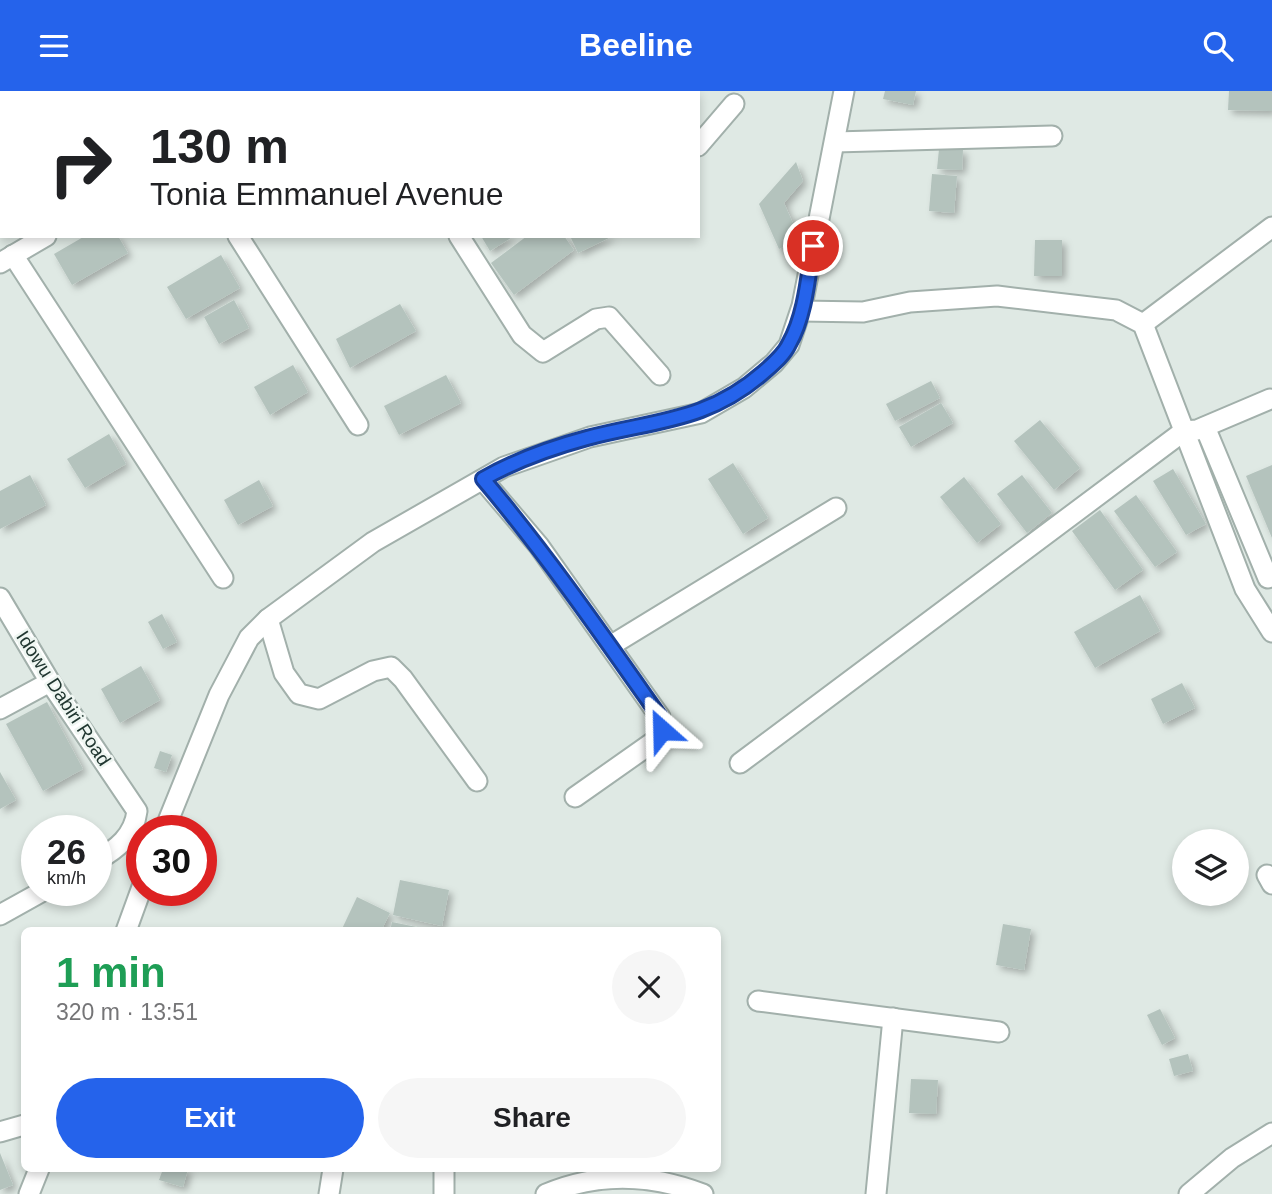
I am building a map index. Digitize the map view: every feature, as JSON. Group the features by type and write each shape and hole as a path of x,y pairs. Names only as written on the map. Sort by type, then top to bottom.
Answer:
{"street":[{"path":"170,815 219,695 249,638 268,619 373,543 504,467 556,447 701,413 744,388 774,363 789,345 801,311 844,91"},
{"path":"700,144 734,104"},
{"path":"835,142 1052,136"},
{"path":"1143,324 1272,227"},
{"path":"43,238 6,259 223,578"},
{"path":"239,238 358,425"},
{"path":"460,238 522,335 542,352 596,319 609,317 660,375"},
{"path":"801,311 863,312 922,301 997,296 1116,310 1143,324 1245,589 1272,632"},
{"path":"740,763 1184,431 1205,427 1270,399"},
{"path":"1205,427 1268,577"},
{"path":"483,479 539,546 660,717 662,730 656,740 575,797"},
{"path":"610,646 836,508"},
{"name":"Idowu Dabiri Road","path":"0,598 50,682 137,811 135,825 112,852"},
{"path":"268,619 284,673 299,694 319,699 373,671 391,667 403,679 477,781"},
{"path":"0,709 50,682"},
{"path":"0,915 21,903"},
{"path":"127,927 135,906"},
{"path":"758,1001 999,1032"},
{"path":"876,1194 893,1018"},
{"path":"0,1132 21,1126"},
{"path":"1189,1194 1233,1158 1272,1133"},
{"path":"29,1194 38,1172"},
{"path":"329,1194 333,1172"},
{"path":"444,1172 444,1194"},
{"path":"546,1194 594,1179 628,1173 703,1194"}],"building":[{"path":"885,91 916,91 913,105 883,99"},
{"path":"1229,91 1272,91 1272,111 1228,110"},
{"path":"939,149 963,150 962,170 937,169"},
{"path":"796,162 803,181 784,203 800,239 779,249 759,204"},
{"path":"932,174 957,176 954,213 929,211"},
{"path":"82,238 119,238 128,253 72,285 54,254"},
{"path":"482,238 511,238 490,251"},
{"path":"524,238 565,238 574,250 514,295 491,263"},
{"path":"571,238 609,238 578,253"},
{"path":"1035,240 1062,240 1062,276 1034,276"},
{"path":"221,255 240,288 186,319 167,287"},
{"path":"234,300 249,328 219,344 204,317"},
{"path":"400,304 416,331 350,368 336,339"},
{"path":"293,365 308,392 270,415 254,387"},
{"path":"446,375 461,403 399,435 384,406"},
{"path":"931,381 940,398 895,421 886,404"},
{"path":"941,403 953,423 911,447 899,427"},
{"path":"1040,420 1080,468 1054,490 1014,441"},
{"path":"109,434 126,464 85,488 67,459"},
{"path":"733,463 768,518 743,534 708,479"},
{"path":"1272,465 1272,538 1246,476"},
{"path":"1173,469 1206,524 1186,535 1153,481"},
{"path":"30,475 46,505 0,529 0,491"},
{"path":"1022,475 1052,513 1027,533 997,494"},
{"path":"964,477 1001,524 977,543 940,497"},
{"path":"259,480 273,506 238,525 224,500"},
{"path":"1136,495 1177,552 1155,567 1114,511"},
{"path":"1100,510 1143,570 1115,590 1072,531"},
{"path":"1140,595 1160,631 1095,668 1074,632"},
{"path":"162,614 177,642 163,649 148,622"},
{"path":"141,666 160,700 120,723 101,689"},
{"path":"1182,683 1195,708 1163,724 1151,699"},
{"path":"47,702 83,769 43,791 6,724"},
{"path":"160,751 172,755 166,772 154,768"},
{"path":"0,772 16,800 0,809"},
{"path":"400,880 449,890 442,926 393,915"},
{"path":"357,897 390,913 383,927 343,927"},
{"path":"392,922 416,927 391,927"},
{"path":"1003,924 1031,929 1024,970 996,965"},
{"path":"1160,1009 1175,1038 1162,1045 1147,1015"},
{"path":"1188,1054 1193,1071 1174,1076 1169,1059"},
{"path":"911,1079 938,1080 936,1114 909,1113"},
{"path":"0,1153 13,1185 0,1190"},
{"path":"162,1172 187,1172 183,1187 159,1180"}],"route":[{"path":"662,730 660,717 582,606 539,546 483,479 529,456 556,447 701,413 744,388 774,363 789,345 802,306 813,246"}]}
